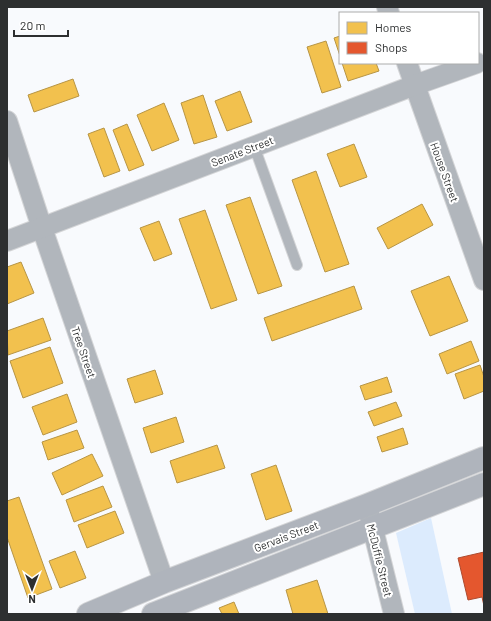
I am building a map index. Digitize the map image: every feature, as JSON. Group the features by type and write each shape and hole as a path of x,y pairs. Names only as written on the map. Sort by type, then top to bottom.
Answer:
{"main road":[{"name":"Gervais Street","path":"88,614 164,582 367,505 484,458"},
{"path":"153,614 484,484"}],"street":[{"name":"House Street","path":"407,64 484,280"},
{"name":"Senate Street","path":"7,241 415,85 475,64"},
{"name":"Tree Street","path":"7,121 42,228 164,582"},
{"name":"McDuffie Street","path":"367,505 394,614"}],"lane":[{"path":"254,146 297,265"}],"shaded area":[{"path":"431,518 452,614 415,614 396,533"}],"building: Homes":[{"path":"339,36 339,53 334,38"},
{"path":"326,41 341,87 322,93 307,47"},
{"path":"342,64 376,64 379,71 348,81"},
{"path":"73,79 79,96 34,112 28,95"},
{"path":"240,91 252,122 227,131 215,101"},
{"path":"203,95 217,137 194,144 181,103"},
{"path":"164,103 179,140 152,151 137,115"},
{"path":"127,124 144,165 129,171 113,130"},
{"path":"104,128 120,171 104,177 88,134"},
{"path":"354,144 367,177 340,187 327,154"},
{"path":"316,171 349,264 325,272 292,180"},
{"path":"250,197 282,286 258,294 226,205"},
{"path":"422,204 433,225 388,249 377,228"},
{"path":"205,210 237,300 211,309 179,219"},
{"path":"159,221 172,254 154,261 140,228"},
{"path":"21,262 34,293 7,304 7,267"},
{"path":"449,276 468,321 430,336 411,291"},
{"path":"354,286 362,309 272,341 264,318"},
{"path":"43,318 51,340 8,355 7,331"},
{"path":"471,341 479,361 447,374 439,354"},
{"path":"50,347 63,383 23,398 10,361"},
{"path":"480,365 484,377 484,391 464,399 455,374"},
{"path":"155,370 163,394 135,403 127,379"},
{"path":"387,377 392,392 365,400 360,386"},
{"path":"67,394 77,422 43,435 32,407"},
{"path":"396,402 402,416 374,426 368,412"},
{"path":"176,417 184,442 151,453 143,428"},
{"path":"403,428 408,444 382,452 377,437"},
{"path":"77,430 84,448 48,460 42,442"},
{"path":"217,445 225,468 177,483 170,461"},
{"path":"92,454 103,476 62,495 52,473"},
{"path":"276,465 292,511 266,520 251,474"},
{"path":"103,486 112,507 74,522 66,500"},
{"path":"19,497 52,589 28,598 7,537 7,501"},
{"path":"115,511 124,533 87,548 78,525"},
{"path":"75,551 86,578 60,588 49,561"},
{"path":"317,580 328,614 293,614 286,590"},
{"path":"234,602 239,614 222,614 219,608"}],"building: Shops":[{"path":"484,552 484,606 482,597 468,600 458,558"}]}
